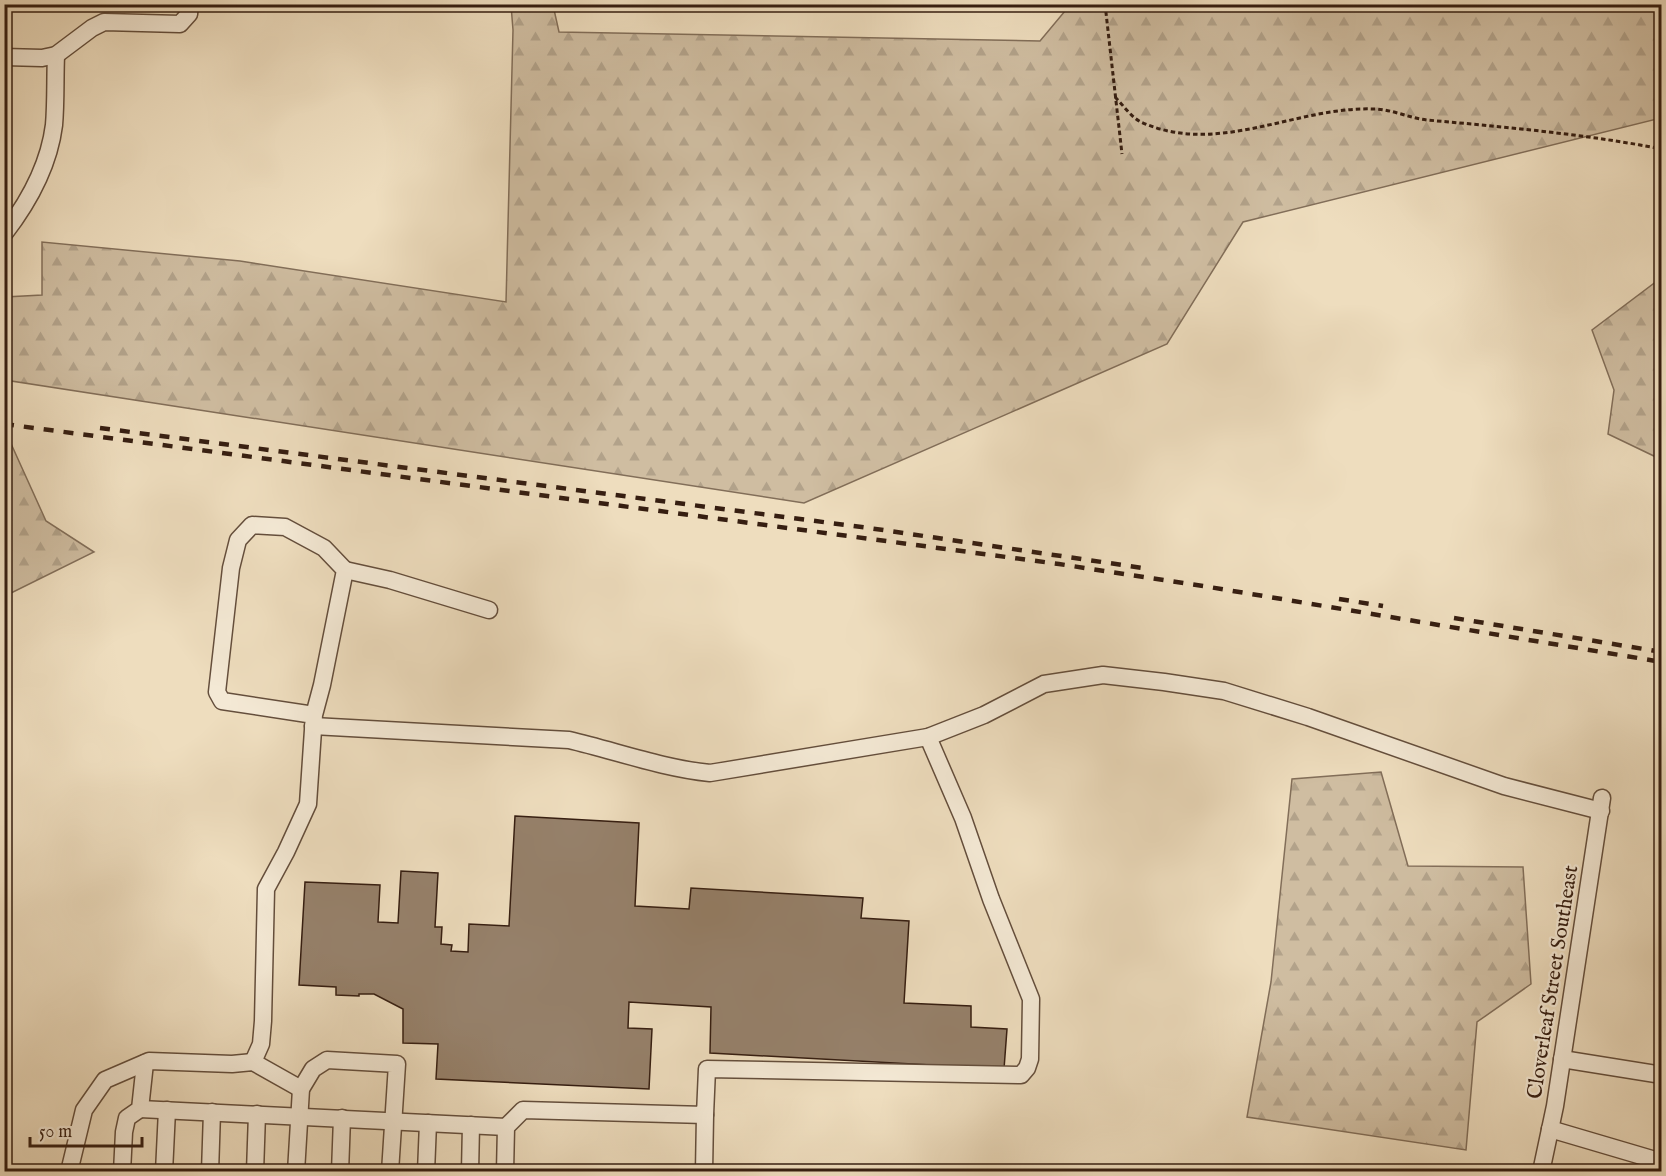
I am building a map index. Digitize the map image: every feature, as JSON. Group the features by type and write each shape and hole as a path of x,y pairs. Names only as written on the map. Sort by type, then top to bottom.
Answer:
{"street":[{"path":"4,57 42,58 56,55 92,28 104,22 180,24 189,14 190,4"},
{"path":"4,234 22,212 41,172 53,127 56,55"},
{"path":"489,610 390,580 345,570 324,548 285,527 252,525 238,540 231,568 217,692 222,701 314,721 568,740 606,748 679,770 710,773 928,737 963,818 991,899 1031,999 1030,1059 1027,1068 1021,1075 707,1069 704,1172"},
{"path":"253,1062 261,1044 263,1021 266,890 308,804 314,721 345,570"},
{"name":"Cloverleaf Street Southeast","path":"928,737 984,715 1044,684 1103,675 1164,681 1224,691 1308,717 1504,786 1601,805 1562,1059 1541,1172"},
{"path":"1562,1059 1662,1075"},
{"path":"296,1172 301,1089 313,1069 327,1060 397,1064 390,1172"},
{"path":"69,1172 84,1110 105,1080 149,1061 232,1064 253,1062 301,1089"},
{"path":"122,1172 124,1132 128,1118 140,1108 145,1063"},
{"path":"140,1108 506,1127"},
{"path":"164,1172 167,1110"},
{"path":"504,1172 506,1127 523,1110 705,1114"},
{"path":"210,1172 212,1112"},
{"path":"255,1172 257,1114"},
{"path":"340,1172 342,1119"},
{"path":"426,1172 428,1123"},
{"path":"470,1172 471,1125"},
{"path":"1550,1129 1662,1162"}],"path":[{"path":"1105,4 1122,154"},
{"path":"1115,97 1139,121 1178,133 1224,134 1347,109 1377,109 1412,118 1522,129 1662,149"}],"green space":[{"path":"511,5 553,5 559,32 1040,41 1070,5 1661,5 1661,118 1243,222 1167,344 804,503 5,380 5,297 42,295 42,242 240,261 506,302 513,30"},
{"path":"1661,278 1662,452 1656,457 1608,434 1614,390 1592,330"},
{"path":"8,437 46,521 94,552 5,596 4,438"},
{"path":"1381,772 1408,866 1523,867 1531,984 1477,1022 1466,1150 1247,1117 1271,982 1292,779"}],"building":[{"path":"515,816 639,823 635,906 689,909 691,888 863,898 861,918 909,921 904,1003 971,1006 971,1027 1007,1029 1004,1069 710,1053 711,1007 629,1002 628,1028 652,1029 649,1089 436,1079 438,1044 403,1043 403,1009 374,994 336,995 336,987 299,985 305,882 380,885 378,922 398,923 401,871 438,873 435,927 442,927 441,944 452,945 451,951 468,952 469,924 509,926"}],"railway":[{"path":"4,424 1059,564 1662,662"},
{"path":"100,428 869,528 1143,568"},
{"path":"1339,599 1383,606"},
{"path":"1454,618 1662,652"}]}
